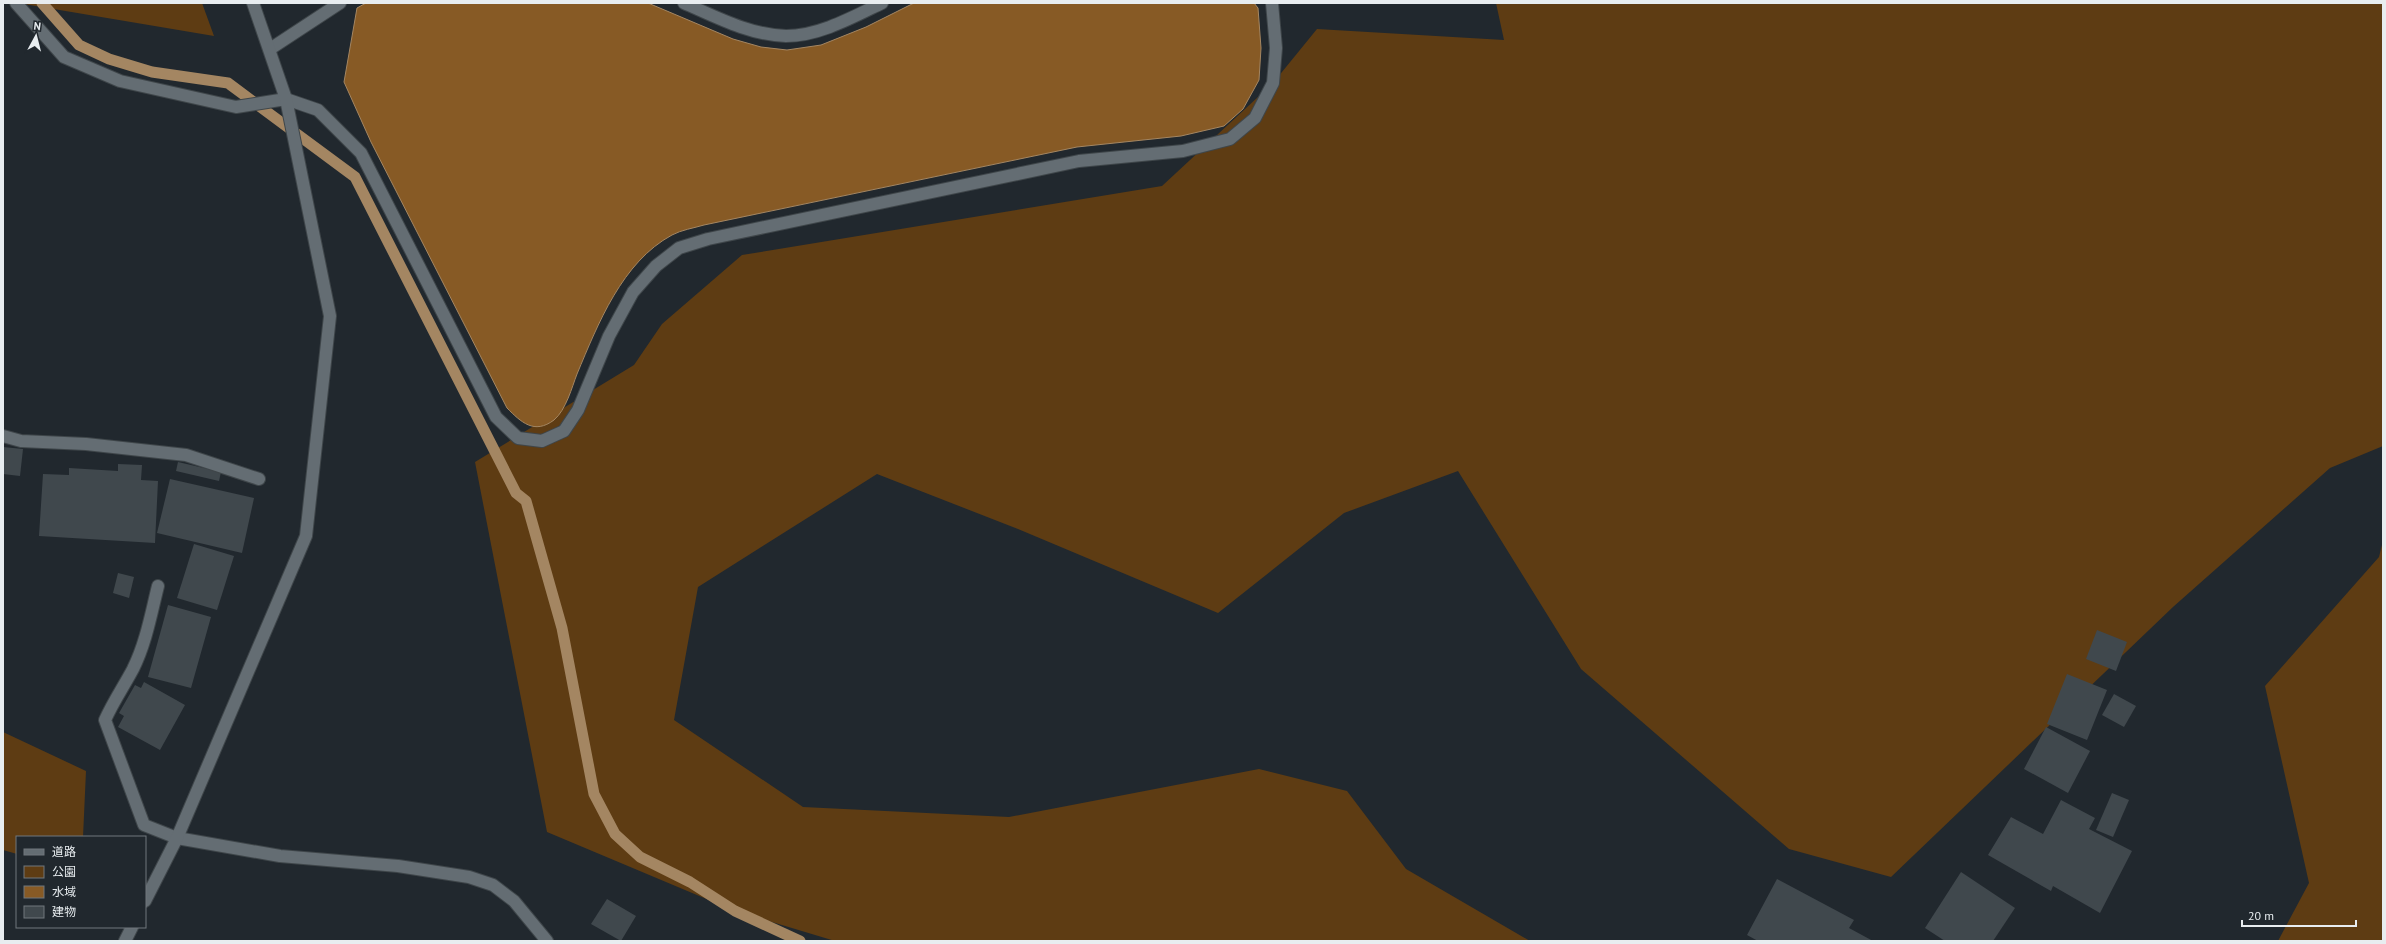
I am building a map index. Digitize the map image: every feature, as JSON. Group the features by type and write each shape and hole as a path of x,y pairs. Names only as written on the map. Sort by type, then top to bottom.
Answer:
{"street":[{"path":"16,3 64,57 120,82 236,106 286,99 318,110 361,153 496,417 518,438 542,441 564,431 578,410 609,336 633,292 656,266 679,248 708,239 1079,161 1183,151 1230,139 1255,118 1273,83 1276,48 1272,3"},
{"path":"146,899 177,838 306,536 330,316 286,99 253,3"},
{"path":"270,49 340,3"},
{"path":"684,3 738,26 764,33 787,36 817,31 882,3"},
{"path":"3,436 21,441 86,444 186,455 259,479"},
{"path":"158,586 146,637 133,669 115,698 105,720 144,825 177,838 280,856 390,865 469,877 493,885 514,901 547,941"},
{"path":"125,941 132,928"}],"green space":[{"path":"18,3 202,3 214,36"},
{"path":"1496,3 2383,3 2383,446 2330,468 2173,607 1891,877 1789,849 1581,669 1458,471 1344,513 1218,613 1018,529 877,474 698,587 674,720 803,807 1009,817 1259,769 1347,791 1406,869 1530,941 835,941 735,911 547,832 475,462 634,365 662,324 742,255 1162,186 1273,83 1317,29 1504,40"},
{"path":"2383,541 2383,941 2278,941 2309,883 2265,686 2379,557"},
{"path":"3,732 86,771 83,836 16,836 16,854 3,850"}],"water":[{"path":"366,3 648,3 733,39 761,47 787,50 821,45 866,27 914,3 1254,3 1258,8 1261,48 1259,80 1243,109 1224,126 1181,136 1077,147 704,225 676,233 654,247 639,261 626,278 603,315 562,410 554,420 547,424 534,426 528,425 517,418 507,408 371,142 344,82 357,8"}],"building":[{"path":"3,447 23,449 20,476 3,474"},
{"path":"178,462 221,472 219,481 176,471"},
{"path":"118,464 142,465 141,480 158,481 155,543 39,536 43,474 69,475 69,468 118,471"},
{"path":"170,479 254,498 242,553 157,533"},
{"path":"194,544 234,556 217,610 177,598"},
{"path":"118,573 134,577 129,598 113,593"},
{"path":"168,605 211,617 191,688 148,677"},
{"path":"2097,630 2127,642 2116,671 2086,659"},
{"path":"2067,674 2107,690 2087,740 2047,724"},
{"path":"144,682 185,705 160,750 118,727 124,716 119,713 135,685 141,688"},
{"path":"2114,694 2136,706 2124,727 2102,715"},
{"path":"2046,727 2090,751 2068,793 2024,769"},
{"path":"2112,793 2129,800 2113,837 2096,830"},
{"path":"2061,800 2095,818 2089,829 2132,851 2100,913 2053,886 2051,891 1988,855 2011,817 2043,834"},
{"path":"1961,872 2015,908 1993,941 1945,941 1925,928"},
{"path":"1777,879 1854,920 1849,928 1873,941 1758,941 1747,935"},
{"path":"607,899 636,916 621,941 591,924"}],"waterway":[{"path":"42,3 79,45 109,59 152,72 228,83 355,177 516,493 526,501 562,628 594,794 615,834 640,857 690,882 735,911 800,941"}]}
